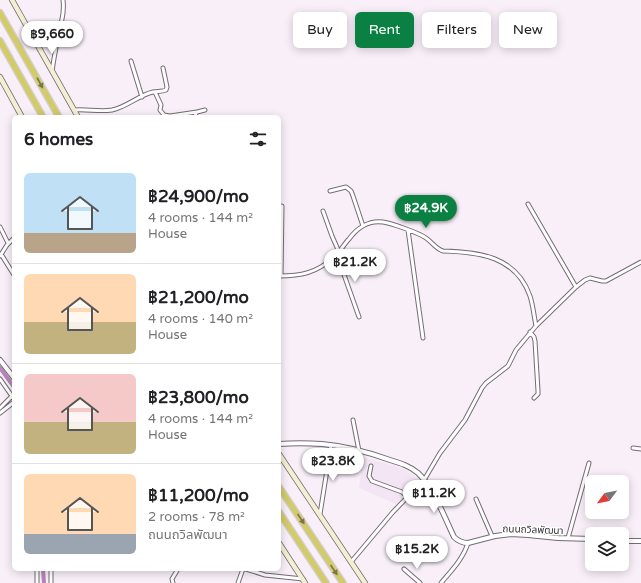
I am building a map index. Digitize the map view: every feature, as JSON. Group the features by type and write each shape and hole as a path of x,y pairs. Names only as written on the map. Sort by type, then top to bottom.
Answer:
{"highway":[{"path":"0,13 58,115"},
{"path":"0,41 42,115"},
{"path":"281,490 343,583"},
{"path":"281,515 326,583"}],"main road":[{"path":"12,0 77,115"},
{"path":"0,77 21,115"},
{"path":"281,457 365,583"},
{"path":"281,546 304,581"}],"street":[{"path":"52,71 59,31 64,16 63,0"},
{"path":"131,61 142,97"},
{"path":"74,110 112,110 155,92 161,92 167,89 163,68"},
{"path":"155,92 160,105 160,110 164,115"},
{"path":"177,115 205,110"},
{"path":"330,191 346,187 351,191 363,226"},
{"path":"528,204 576,287"},
{"path":"281,241 282,206"},
{"path":"323,211 359,317"},
{"path":"281,276 292,276 308,273 322,266 338,254 353,234 363,226 381,221 387,222 426,237 440,250 470,252 495,259 510,268 518,275 527,289 532,302 536,326"},
{"path":"0,227 8,243"},
{"path":"408,230 423,338"},
{"path":"12,240 0,255 12,272"},
{"path":"351,562 374,534 424,480 440,453 465,420 482,388 486,383 508,366 516,350 530,332 585,280 590,278 602,281 610,280 641,262"},
{"path":"530,332 534,337 537,367 538,393 534,398"},
{"path":"0,360 12,375"},
{"path":"0,379 12,397"},
{"path":"0,408 12,400"},
{"path":"0,413 12,400"},
{"path":"354,420 359,451"},
{"path":"281,444 304,443 349,448 380,456 405,465 417,472 424,480 436,500 454,537 460,541 468,543 462,557 441,583"},
{"path":"320,516 331,445"},
{"path":"633,448 641,449"},
{"path":"568,538 589,463"},
{"path":"371,466 369,476 372,480 402,492 408,497"},
{"path":"476,499 492,536"},
{"name":"ถนนถวิลพัฒนา","path":"468,543 492,536 511,534 585,539"},
{"path":"629,541 641,540"},
{"path":"404,569 420,583"},
{"path":"37,571 37,583"},
{"path":"50,571 51,583"},
{"path":"173,583 172,579 177,571"},
{"path":"238,583 243,571"},
{"path":"251,571 267,576 304,581"}],"shaded area":[{"path":"363,457 404,469 420,482 396,504 359,488"}],"waterway":[{"path":"0,368 12,384"},
{"path":"43,571 44,583"}]}
